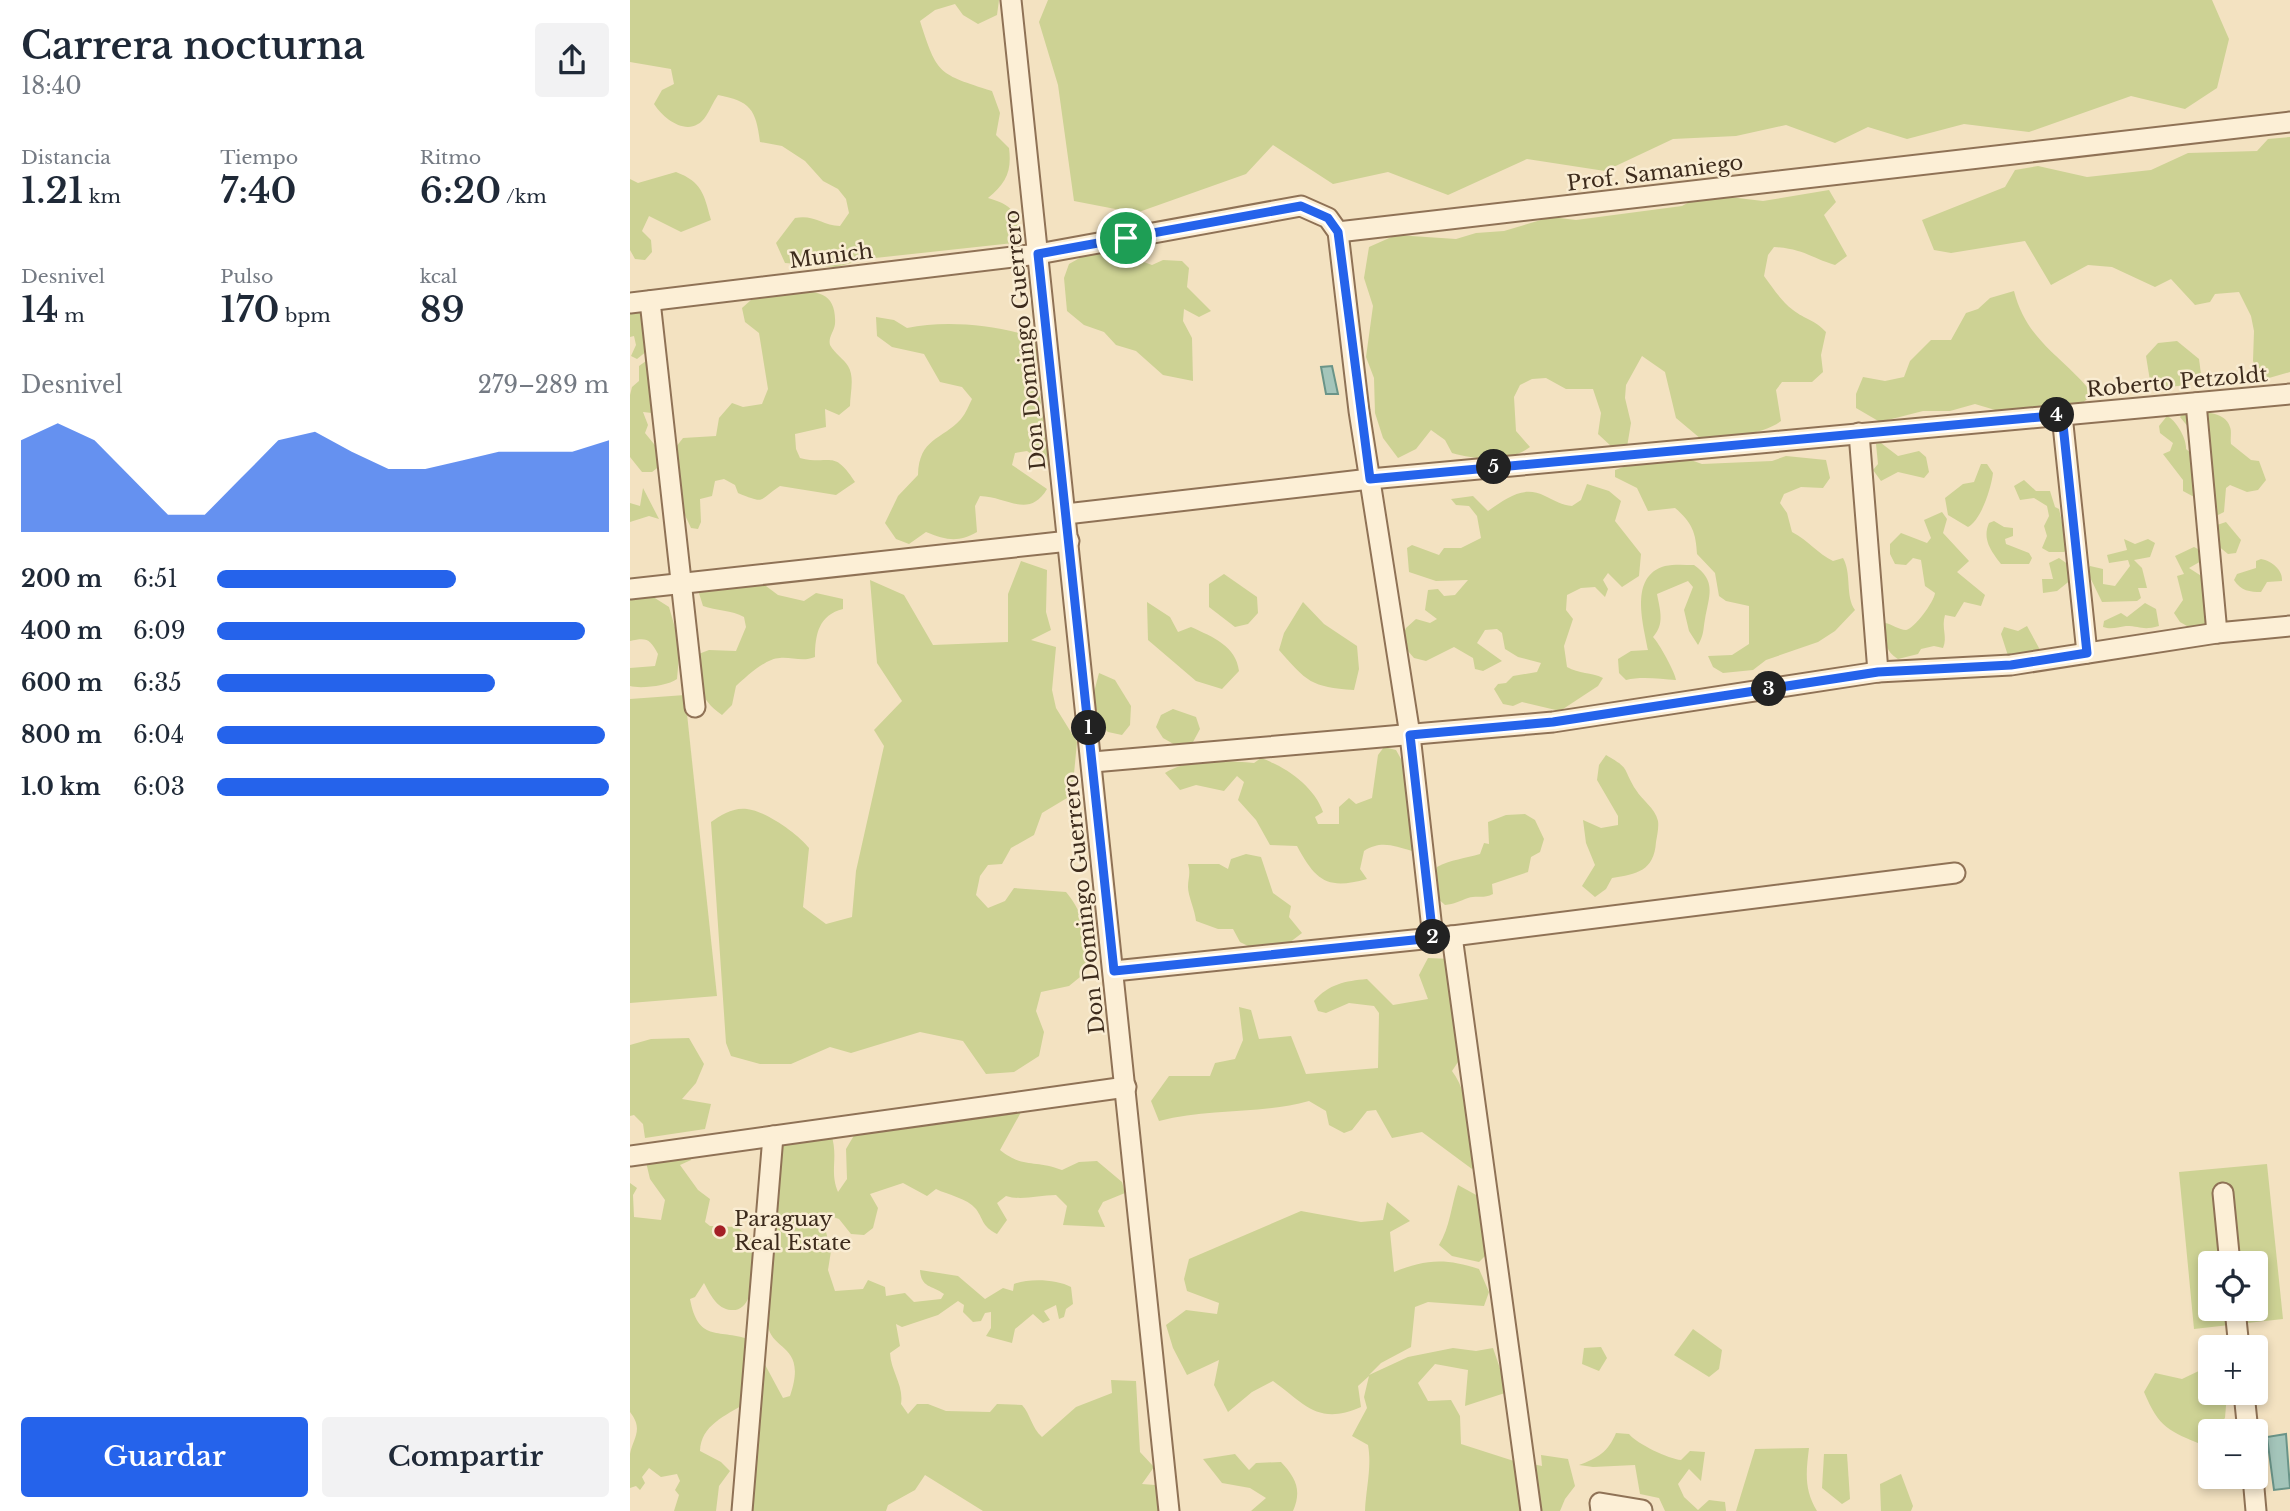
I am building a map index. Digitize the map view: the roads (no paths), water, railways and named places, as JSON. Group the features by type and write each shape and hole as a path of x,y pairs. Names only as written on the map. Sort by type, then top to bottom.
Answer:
{"street":[{"name":"Don Domingo Guerrero","path":"1011,0 1093,762 1169,1511"},
{"name":"Prof. Samaniego","path":"1338,232 2290,122"},
{"path":"1038,254 1301,206 1328,218 1338,232 1370,479 1531,1511"},
{"name":"Munich","path":"640,302 1038,254"},
{"path":"640,302 682,584 695,708"},
{"name":"Roberto Petzoldt","path":"1066,514 1370,479 2290,394"},
{"path":"2196,403 2217,633"},
{"path":"2062,415 2087,653"},
{"path":"1859,433 1878,672"},
{"path":"630,589 1069,541"},
{"path":"1093,762 1553,722 1878,672 2011,665 2217,633 2290,626"},
{"path":"1114,971 1443,937 1955,873"},
{"path":"630,1156 1126,1087"},
{"path":"742,1511 773,1136"},
{"path":"2223,1194 2229,1251"},
{"path":"2254,1489 2256,1511"},
{"path":"1601,1511 1600,1503 1642,1510"}],"water":[{"path":"1332,366 1338,394 1326,394 1321,367"},
{"path":"2286,1434 2290,1488 2274,1490 2268,1437"}],"place":[{"name":"Paraguay Real Estate","path":"720,1231"}]}
